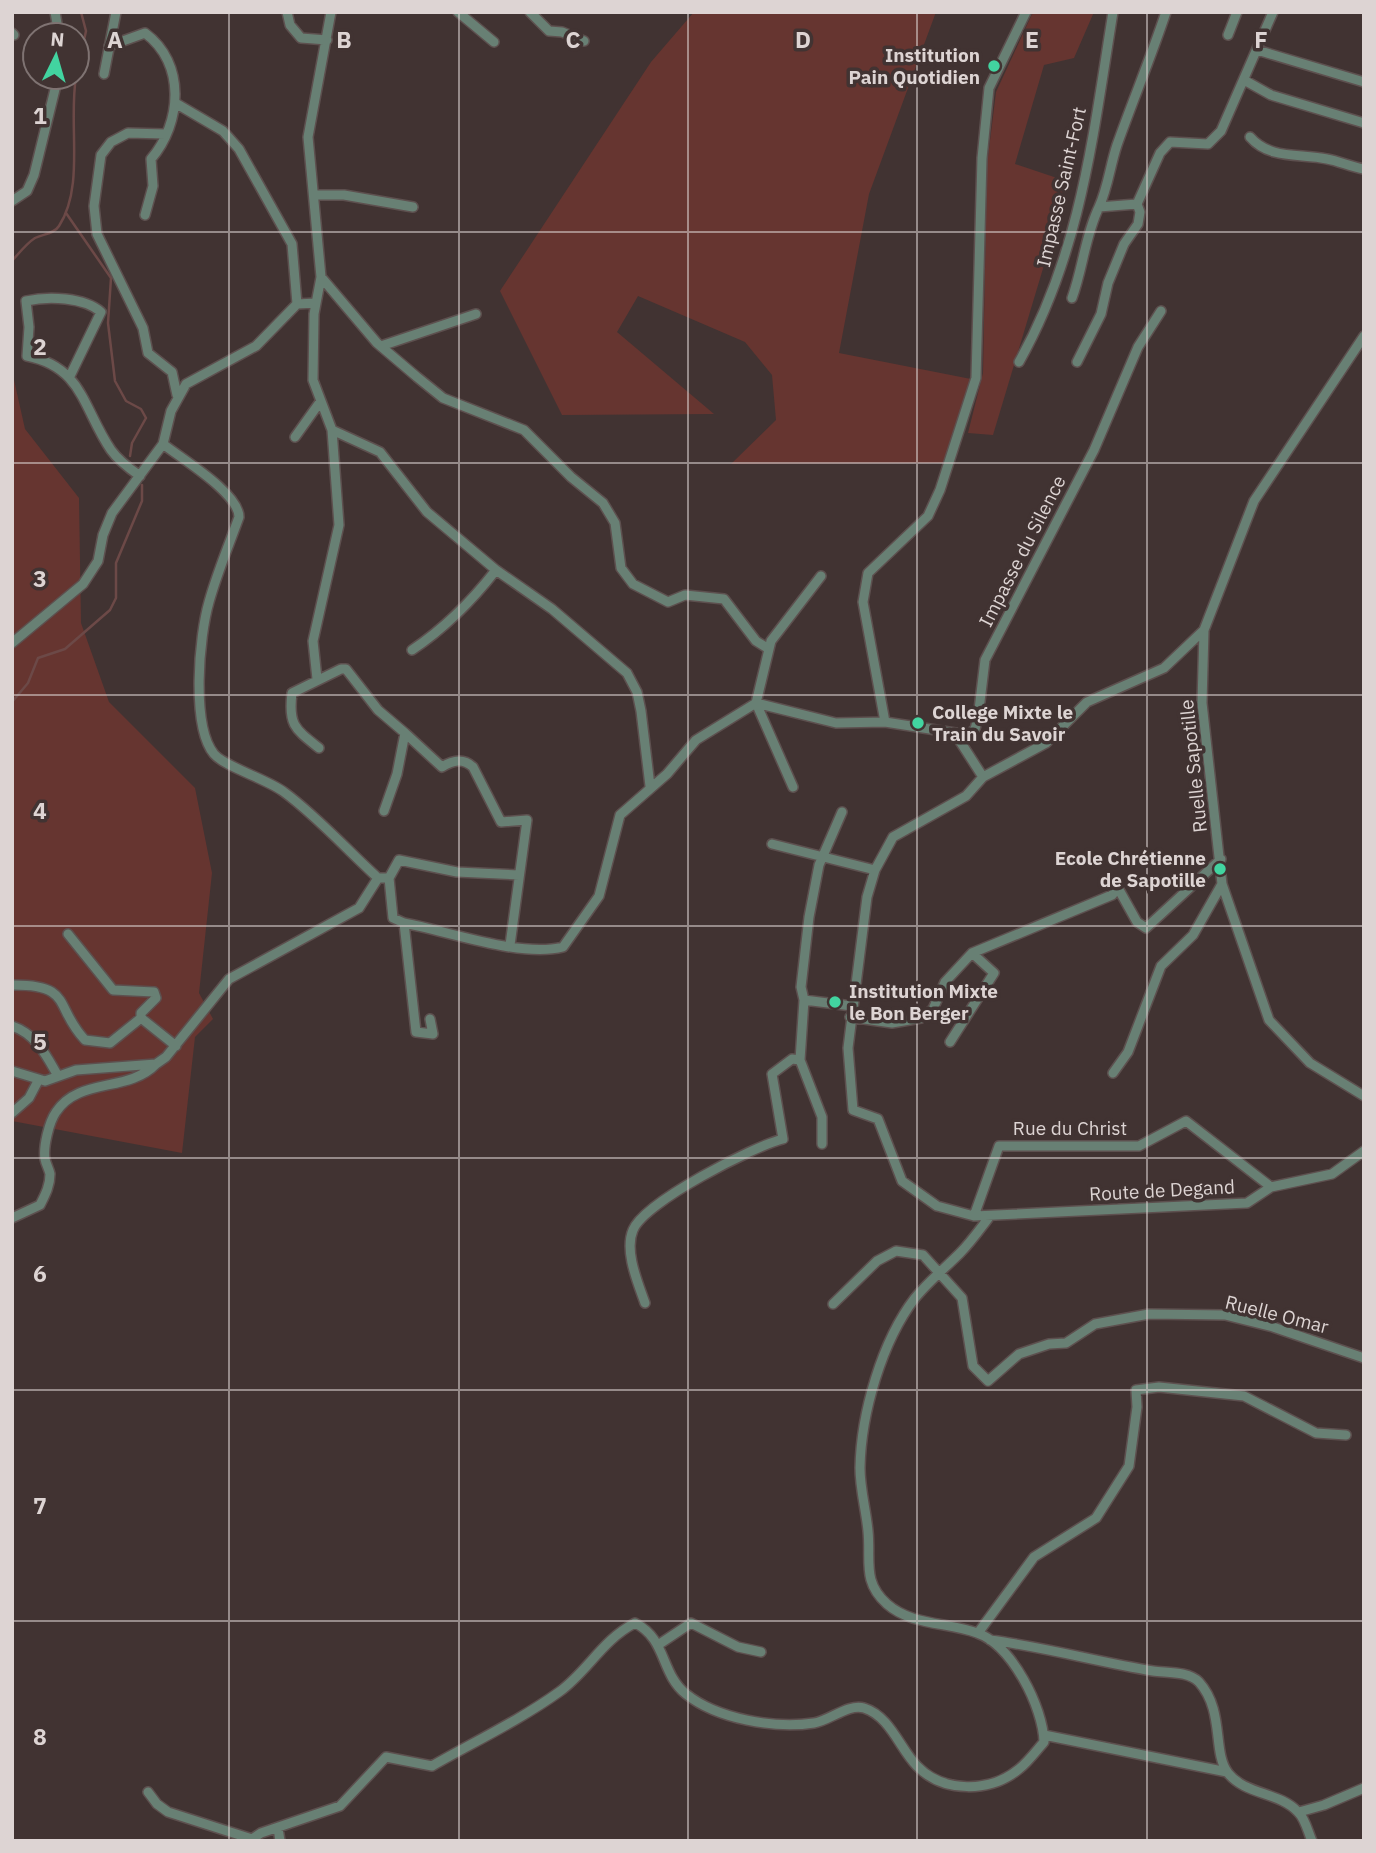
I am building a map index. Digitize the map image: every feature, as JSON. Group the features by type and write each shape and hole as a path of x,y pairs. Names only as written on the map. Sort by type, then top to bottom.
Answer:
{"street":[{"path":"104,74 116,12"},
{"path":"287,12 290,25 301,38 327,40"},
{"path":"317,679 313,641 339,525 332,430 313,380 316,303 321,277 308,137 331,12"},
{"path":"458,12 494,42"},
{"path":"530,12 549,31 562,32 584,41"},
{"path":"885,722 863,602 864,583 868,573 928,516 940,490 976,378 982,158 989,88 1026,12"},
{"name":"Impasse Saint-Fort","path":"1019,362 1043,319 1067,257 1089,156 1113,12"},
{"path":"1072,298 1080,275 1090,227 1107,188 1117,147 1142,85 1166,12"},
{"path":"1228,36 1237,12"},
{"path":"1077,362 1101,314 1108,283 1124,244 1138,224 1140,212 1137,204 1160,153 1170,142 1208,144 1221,131 1273,12"},
{"path":"109,46 145,33 156,41 176,87 177,104 151,159 153,186 145,215"},
{"path":"1257,50 1364,82"},
{"path":"1244,80 1271,95 1364,124"},
{"path":"12,201 27,191 34,175 55,91"},
{"path":"177,104 223,131 239,149 292,244 297,304"},
{"path":"165,134 128,132 111,142 101,155 94,206 97,234 143,328 148,353 172,372 177,395"},
{"path":"1250,137 1259,147 1278,153 1326,158 1364,169"},
{"path":"315,195 344,195 412,207"},
{"path":"1099,207 1137,204"},
{"path":"321,277 381,346 443,398 524,430 571,477 603,503 615,523 621,568 633,584 668,601 685,595 724,599 756,641 769,649"},
{"path":"70,376 101,312 93,304 76,301 26,300 29,327 27,355 45,359 70,376 112,452 140,476"},
{"path":"12,643 83,584 97,561 112,513 163,444 177,395 186,384 256,346 297,304 316,303"},
{"name":"Impasse du Silence","path":"956,735 968,735 975,729 985,660 1094,450 1138,347 1161,311"},
{"path":"381,346 476,314"},
{"name":"Ruelle Sapotille","path":"1364,336 1254,501 1204,629 1202,704 1222,884 1269,1020 1310,1063 1364,1096"},
{"path":"295,437 320,402"},
{"path":"332,430 380,452 427,512 496,570 552,609 626,673 639,701 650,786"},
{"path":"163,444 231,496 239,509 239,517 209,602 202,641 201,705 206,741 222,761 258,776 284,792 378,878 389,878"},
{"path":"412,650 437,633 465,607 496,570"},
{"path":"793,787 756,703 771,641 821,576"},
{"path":"1204,629 1164,668 1087,702 1046,743 983,777 966,796 893,837 875,870 867,897 850,1017 891,1023 921,1017 933,1009 945,982 972,953 1112,895 1118,888 1137,922 1146,928 1221,859"},
{"path":"318,748 293,726 290,710 292,693 317,679 346,669 378,710 442,767 457,761 467,762 473,767 501,822 527,820 516,919 510,945"},
{"path":"519,875 457,873 399,860 389,878 393,918 404,923 510,945 555,949 568,941 599,896 616,821 650,786 667,774 703,735 756,703 836,723 885,722 928,727 956,735 983,777"},
{"path":"384,811 397,774 405,733"},
{"path":"822,1144 822,1116 800,1060 804,1000 801,987 809,917 819,865 842,812"},
{"path":"772,844 875,870"},
{"path":"12,1218 40,1205 48,1190 50,1173 44,1147 55,1113 77,1093 130,1081 147,1073 176,1046 229,979 359,908 378,878"},
{"path":"1113,1073 1128,1052 1161,966 1193,935 1222,884"},
{"path":"404,923 416,1032 433,1034 430,1019"},
{"path":"14,985 38,985 61,999 82,1037 90,1041 110,1043 141,1018 141,1013 156,998 154,992 113,990 68,934"},
{"path":"950,1042 994,973 972,953"},
{"path":"804,1000 852,1006"},
{"name":"Route de Degand","path":"850,1017 848,1048 853,1110 878,1119 902,1181 937,1206 974,1216 1247,1203 1271,1186 1332,1174 1364,1151"},
{"path":"141,1018 176,1046"},
{"path":"12,1026 27,1032 39,1044 58,1076"},
{"path":"645,1303 632,1260 633,1230 641,1218 676,1192 741,1153 783,1139 772,1074 792,1059 800,1060"},
{"path":"12,1071 38,1081 76,1070 156,1064"},
{"path":"12,1113 29,1098 38,1081"},
{"name":"Rue du Christ","path":"974,1216 999,1146 1139,1146 1186,1121 1271,1186"},
{"path":"148,1792 157,1804 168,1812 251,1840 340,1806 386,1757 432,1766 577,1678 615,1633 635,1623 648,1630 659,1645 669,1672 686,1694 719,1712 753,1720 815,1723 856,1707 864,1708 875,1714 902,1742 915,1765 934,1780 959,1786 980,1787 1018,1770 1044,1742 1044,1734 1025,1681 1012,1661 978,1633 917,1620 888,1605 869,1582 868,1531 860,1468 864,1432 882,1357 894,1328 916,1296 990,1216"},
{"path":"833,1304 877,1261 896,1251 923,1255 941,1272"},
{"name":"Ruelle Omar","path":"941,1272 962,1298 968,1319 973,1366 988,1381 1019,1354 1049,1344 1066,1343 1095,1324 1149,1314 1225,1315 1273,1327 1364,1358"},
{"path":"978,1633 1034,1557 1096,1518 1129,1466 1138,1407 1136,1390 1159,1387 1244,1395 1316,1433 1346,1436"},
{"path":"659,1645 691,1623 738,1647 761,1652"},
{"path":"989,1640 1048,1647 1075,1657 1186,1675 1198,1682 1211,1703 1227,1772"},
{"path":"1044,1734 1227,1772 1251,1789 1276,1798 1299,1812 1312,1841"},
{"path":"1299,1812 1364,1788"},
{"path":"278,1828 280,1841"}],"shaded area":[{"path":"694,12 936,12 869,194 839,353 971,379 944,463 731,464 776,420 772,375 745,342 638,296 617,332 714,414 562,415 500,291 651,62"},
{"path":"1033,12 1094,12 1074,58 1044,65 1015,164 1069,182 993,435 968,433 983,373 987,165 996,92"},
{"path":"12,371 25,429 79,498 81,623 109,702 195,788 212,873 199,993 213,1019 195,1037 182,1153 12,1121"}],"waterway":[{"path":"81,12 83,21"},
{"path":"12,261 32,240 57,229 67,210 74,174 74,91"},
{"path":"66,213 111,278 108,323 115,381 126,401 141,409 146,418 132,443 130,456"},
{"path":"12,702 28,683 38,658 65,649 110,610 116,598 116,563 142,501 142,485"}],"place":[{"name":"Institution Pain Quotidien","path":"994,66"},
{"name":"College Mixte le Train du Savoir","path":"918,723"},
{"name":"Ecole Chrétienne de Sapotille","path":"1220,869"},
{"name":"Institution Mixte le Bon Berger","path":"835,1002"}]}
